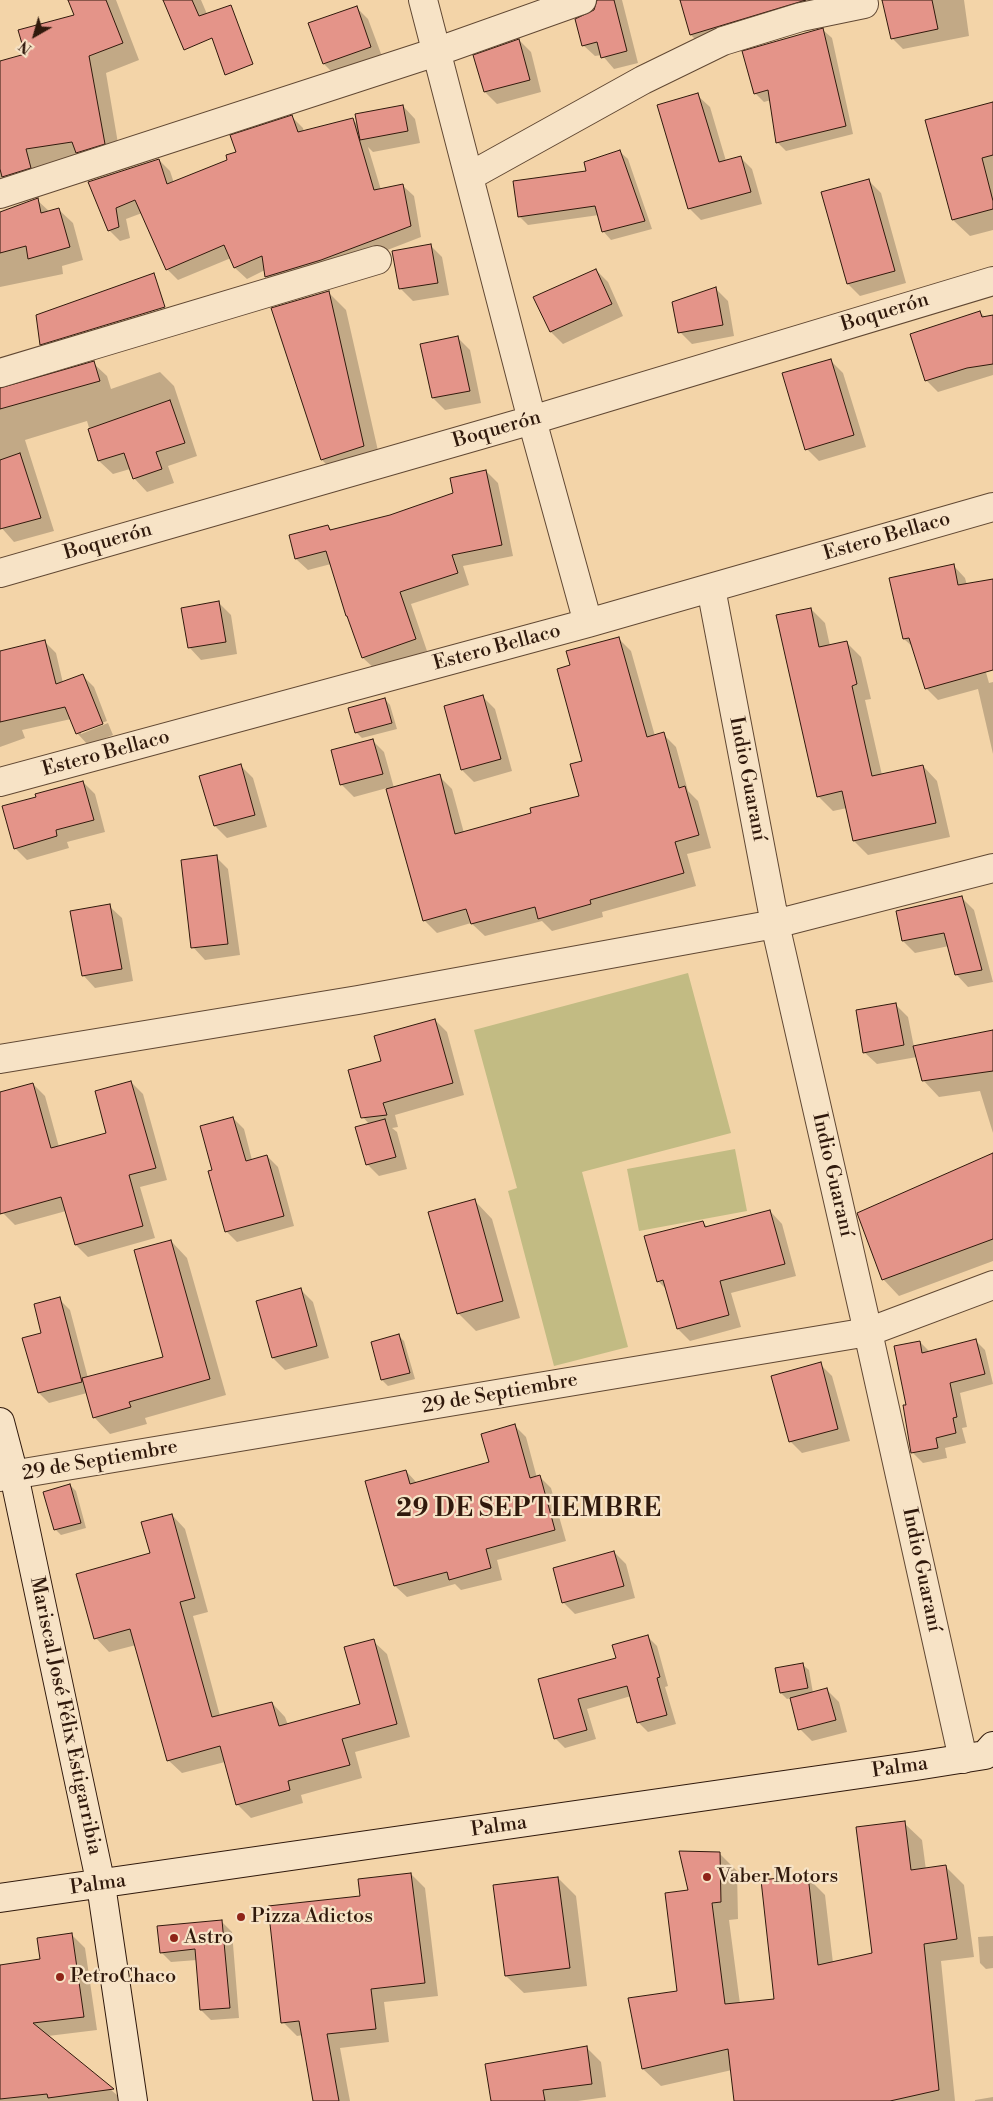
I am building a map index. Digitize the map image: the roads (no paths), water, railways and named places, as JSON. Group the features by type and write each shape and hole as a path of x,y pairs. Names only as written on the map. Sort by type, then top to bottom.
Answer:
{"street":[{"path":"423,0 532,420 588,623"},
{"path":"0,194 436,52 582,0"},
{"path":"470,176 644,80 723,41 801,17 864,4"},
{"path":"0,373 377,260"},
{"name":"Boquerón","path":"0,573 532,420 993,281"},
{"name":"Estero Bellaco","path":"0,782 588,623 993,507"},
{"name":"Indio Guaraní","path":"711,588 775,924 868,1332 984,1754"},
{"path":"0,1059 358,1000 775,924 993,868"},
{"name":"29 de Septiembre","path":"7,1476 868,1332 993,1285"},
{"name":"Mariscal José Félix Estigarribia","path":"0,1422 7,1476 101,1884 133,2101"},
{"name":"Palma","path":"0,1898 984,1754"}],"place":[{"name":"Vaber Motors","path":"707,1877"},
{"name":"Pizza Adictos","path":"241,1917"},
{"name":"Astro","path":"174,1938"},
{"name":"PetroChaco","path":"60,1977"}],"district":[{"name":"29 DE SEPTIEMBRE","path":"529,1510"}]}
